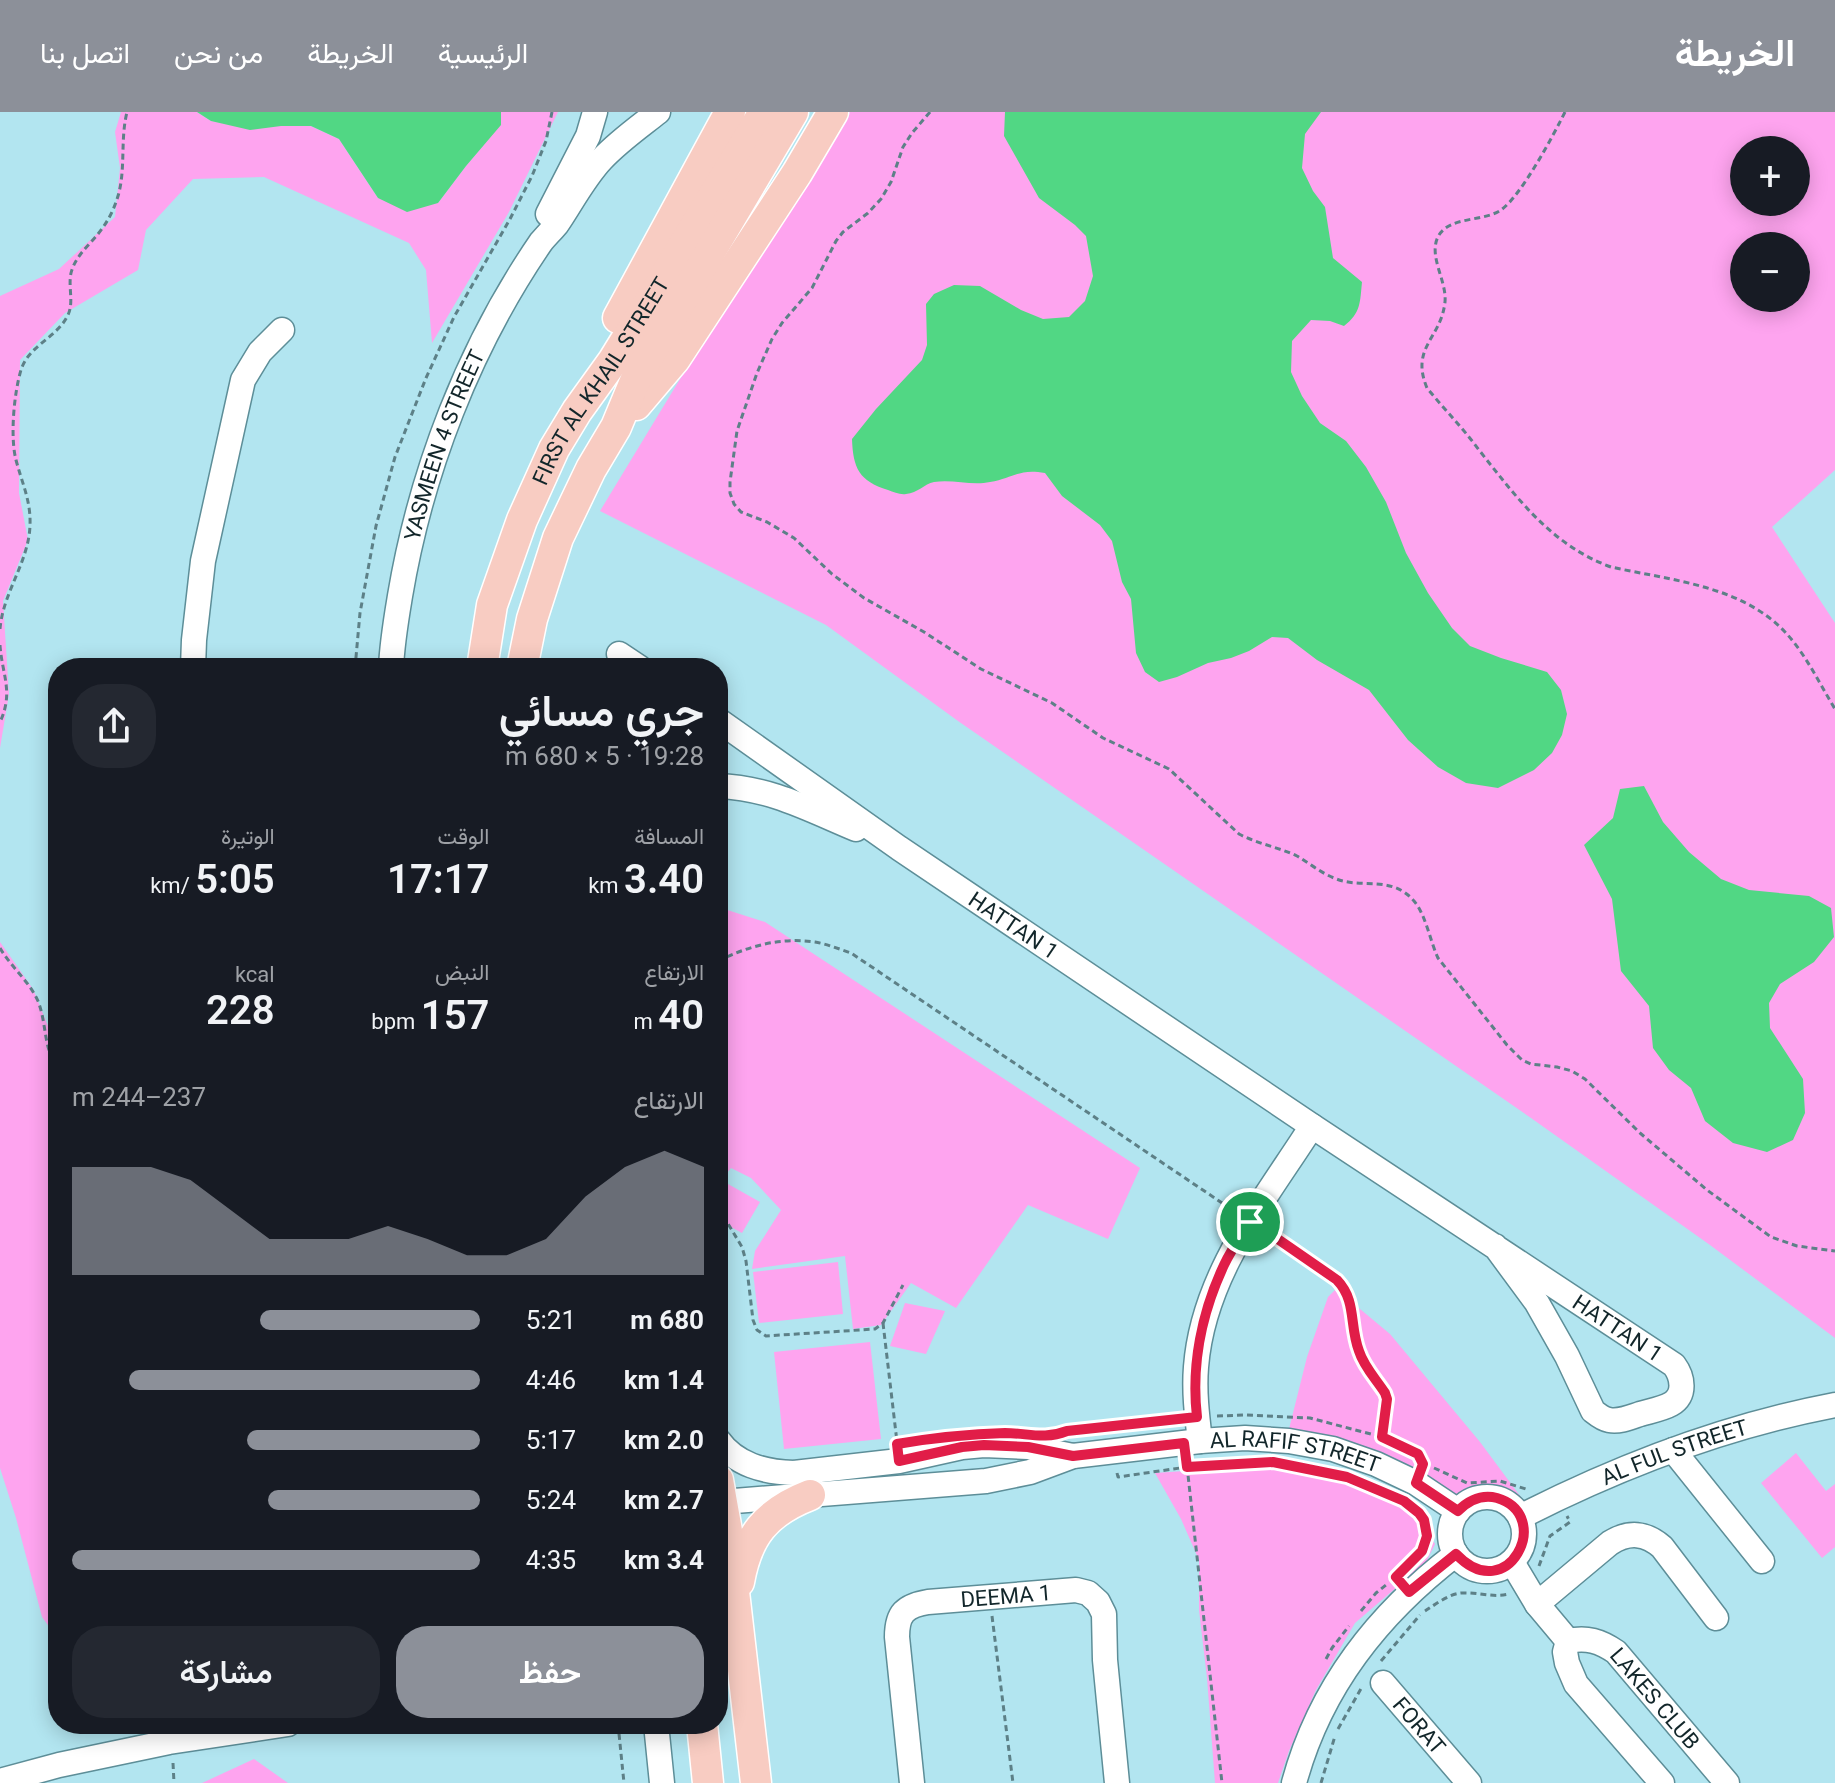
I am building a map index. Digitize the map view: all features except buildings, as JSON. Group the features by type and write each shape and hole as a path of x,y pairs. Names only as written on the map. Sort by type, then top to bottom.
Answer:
{"main road":[{"path":"577,411 599,354 730,112"},
{"name":"FIRST AL KHAIL STREET","path":"484,658 492,605 522,520 554,449 629,335 764,112"},
{"name":"FIRST AL KHAIL STREET","path":"524,658 532,619 558,538 591,469 616,427 638,374 793,112"},
{"path":"616,427 675,359 797,173 833,112"},
{"path":"735,1600 742,1565 755,1535 779,1510 810,1495"},
{"path":"728,1554 756,1783"},
{"path":"703,1734 708,1783"}],"street":[{"path":"543,240 589,174 648,115"},
{"path":"543,240 549,210 596,116"},
{"name":"YASMEEN 4 STREET","path":"391,658 409,544 438,446 502,305 543,240"},
{"path":"193,658 203,561 243,380 260,352 282,330"},
{"path":"619,654 625,658"},
{"name":"HATTAN 1","path":"728,727 899,848 1674,1365 1682,1381 1677,1398 1671,1404 1620,1420 1610,1421 1593,1411 1537,1303 1495,1246"},
{"path":"746,788 766,753"},
{"path":"728,787 780,796 899,848"},
{"path":"1194,1433 1196,1367 1201,1331 1225,1262 1312,1126"},
{"path":"1555,1334 1591,1309"},
{"name":"AL FUL STREET","path":"1520,1517 1595,1480 1673,1450 1759,1423 1835,1405"},
{"name":"AL RAFIF STREET","path":"728,1495 810,1495 986,1481 1030,1472 1073,1456 1115,1451 1194,1433 1289,1441 1333,1449 1376,1464 1416,1483 1458,1511"},
{"name":"AL RAFIF STREET","path":"728,1450 751,1466 779,1473 899,1461 984,1445 1028,1447 1073,1456"},
{"path":"1673,1450 1762,1561"},
{"path":"1479,1497 1503,1500 1520,1517 1524,1529 1519,1553 1500,1569 1476,1570 1464,1564 1451,1544 1452,1521 1467,1502 1479,1497"},
{"path":"1537,1604 1610,1543 1632,1534 1643,1535 1662,1547 1716,1618"},
{"path":"1294,1783 1322,1708 1352,1658 1379,1623 1409,1592 1456,1554"},
{"path":"1512,1562 1537,1604 1568,1641 1565,1652 1567,1663 1576,1684 1662,1783"},
{"name":"DEEMA 1","path":"912,1783 897,1624 903,1612 914,1604 1076,1590 1088,1593 1098,1602 1104,1614 1105,1660 1117,1783"},
{"name":"LAKES CLUB","path":"1568,1641 1592,1640 1616,1652 1727,1783"},
{"name":"FORAT","path":"1383,1683 1456,1778"},
{"path":"0,1781 59,1765 222,1734"},
{"path":"657,1734 662,1783"}],"path":[{"path":"0,629 5,602 28,546 30,528 28,493 13,443 19,381 27,358 67,318 71,308 71,273 100,232 119,195 127,112"},
{"path":"356,658 360,613 376,526 395,457 454,317 532,176 546,141 552,112"},
{"path":"930,112 903,147 891,182 881,199 843,232 812,288 772,339 737,431 730,482 734,504 741,512 774,525 794,538 832,574 864,598 981,669 1052,703 1103,738 1169,769 1239,834 1294,855 1331,878 1389,885 1403,891 1422,915 1438,958 1513,1053 1531,1064 1572,1071 1585,1079 1648,1141 1771,1237 1797,1246 1835,1251"},
{"path":"1565,112 1508,205 1489,216 1448,226 1440,234 1435,249 1444,285 1444,305 1422,358 1422,376 1427,388 1515,496 1566,543 1611,567 1710,589 1753,606 1790,636 1835,709"},
{"path":"0,645 8,693 0,722"},
{"path":"728,956 745,948 780,940 816,942 851,953 1337,1280 1344,1286 1351,1304 1359,1352 1387,1399 1382,1437"},
{"path":"0,948 39,1003 48,1050"},
{"path":"728,1224 742,1247 746,1261 753,1320 757,1330 766,1336 879,1327 903,1285"},
{"path":"883,1323 897,1444 906,1442"},
{"path":"1067,1431 1194,1433 1246,1415 1310,1418 1382,1437 1418,1454 1422,1459 1416,1483 1404,1501 1419,1513 1426,1528 1425,1544 1417,1557"},
{"path":"1194,1433 1187,1467 1222,1783"},
{"path":"1115,1451 1118,1477 1187,1467 1273,1462 1347,1477"},
{"path":"990,1598 1013,1783"},
{"path":"619,1734 624,1783"}],"shaded area":[{"path":"121,112 197,112 211,121 311,126 339,139 378,198 438,203 500,125 501,112 558,112 509,212 432,343 426,270 409,243 264,177 193,179 146,230 138,270 65,313 20,360 19,493 28,540 3,601 9,694 0,748 0,296 59,269 115,217 120,168 115,132"},
{"path":"197,112 501,112 501,125 438,203 407,212 378,198 339,139 311,126 250,130 211,121"},
{"path":"842,112 1835,112 1835,470 1772,527 1835,623 1835,1338 1531,1118 958,721 826,625 600,511"},
{"path":"1005,112 1321,112 1305,134 1302,168 1325,207 1333,258 1362,282 1361,295 1357,312 1344,326 1330,321 1311,320 1292,341 1291,372 1320,423 1346,441 1366,467 1386,502 1406,553 1452,628 1470,646 1547,672 1561,690 1567,714 1562,735 1552,753 1534,770 1498,788 1466,783 1438,767 1408,740 1369,690 1317,660 1288,638 1272,637 1249,651 1159,682 1145,672 1136,653 1131,599 1122,582 1112,541 1100,525 1062,496 1045,473 1022,473 983,483 934,482 904,494 864,478 856,466 852,439 922,360 927,345 926,304 934,294 954,285 980,286 1043,319 1069,317 1085,301 1093,276 1086,236 1039,198 1004,136"},
{"path":"1644,786 1663,822 1689,852 1721,879 1749,890 1809,896 1831,908 1834,937 1814,962 1780,984 1769,1003 1770,1028 1803,1079 1805,1113 1793,1140 1767,1152 1733,1143 1705,1121 1691,1088 1669,1070 1653,1048 1649,1006 1621,971 1612,899 1584,845 1613,818 1620,789"},
{"path":"728,910 765,922 1140,1168 1108,1239 1028,1205 956,1308 911,1283 881,1325 853,1329 845,1256 752,1269 755,1251 781,1210 751,1178 731,1168 728,1172"},
{"path":"0,942 33,989 48,1026 48,1625 42,1617 0,1468"},
{"path":"728,1184 760,1202 742,1233 728,1225"},
{"path":"838,1262 843,1314 759,1323 753,1272"},
{"path":"1336,1289 1390,1334 1480,1442 1523,1500 1485,1492 1462,1499 1379,1453 1289,1429 1307,1357 1328,1297"},
{"path":"905,1303 945,1311 926,1354 890,1346"},
{"path":"870,1342 881,1439 784,1449 774,1352"},
{"path":"1796,1453 1826,1491 1835,1484 1835,1547 1822,1558 1761,1483"},
{"path":"1259,1466 1339,1479 1412,1509 1435,1544 1426,1562 1355,1623 1316,1690 1278,1783 1215,1783 1199,1610 1199,1560 1181,1519 1155,1473"},
{"path":"254,1759 288,1783 202,1783"}],"route":[{"path":"1250,1222 1344,1286 1349,1295 1359,1352 1387,1399 1382,1437 1418,1454 1423,1464 1416,1483 1458,1511 1467,1502 1479,1497 1503,1500 1513,1507 1524,1529 1519,1553 1512,1562 1500,1569 1476,1570 1464,1564 1456,1554 1409,1592 1396,1577 1422,1551 1427,1536 1424,1520 1404,1501 1347,1477 1273,1462 1187,1467 1184,1443 1073,1456 1028,1447 984,1445 899,1461 897,1444 915,1441 984,1434 1054,1436 1067,1431 1197,1417 1196,1367 1201,1331 1225,1262 1250,1222"}]}
